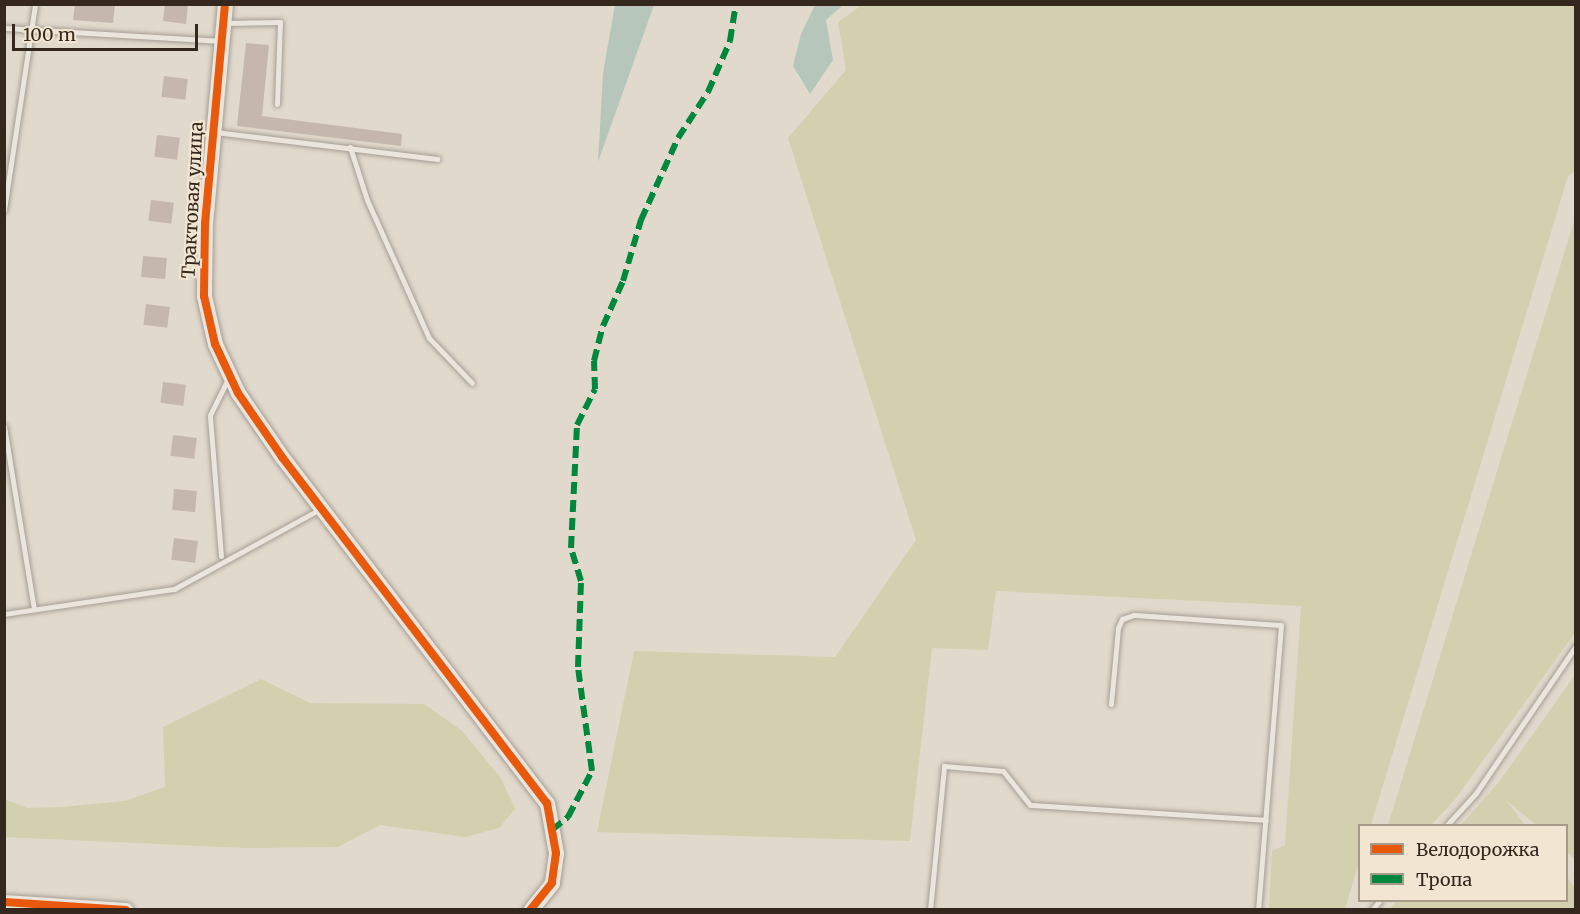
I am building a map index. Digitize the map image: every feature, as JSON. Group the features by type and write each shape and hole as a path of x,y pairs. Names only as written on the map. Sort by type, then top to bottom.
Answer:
{"street":[{"name":"Трактовая улица","path":"225,4 211,132 204,296 215,344 230,376 261,428 547,803 556,853 552,883 530,909"},
{"path":"4,902 126,909"}],"lane":[{"path":"4,210 34,4"},
{"path":"222,23 280,22 277,104"},
{"path":"4,28 220,41"},
{"path":"211,132 437,159"},
{"path":"350,147 367,200 429,338 472,383"},
{"path":"221,556 210,415 230,376"},
{"path":"4,426 34,609"},
{"path":"4,614 174,590 322,509"},
{"path":"1111,704 1118,628 1122,620 1134,615 1281,625 1258,909"},
{"path":"1447,824 1476,792 1575,646"},
{"path":"930,909 944,766 1003,771 1030,805 1266,820"}],"shaded area":[{"path":"615,5 654,5 598,162 603,73"},
{"path":"815,5 843,5 826,20 833,60 810,94 793,66 801,34"},
{"path":"862,5 1575,5 1575,171 1568,176 1371,824 1358,824 1358,865 1345,909 1269,909 1272,851 1285,845 1301,606 996,591 988,650 932,648 910,841 597,832 634,651 835,657 916,540 788,138 846,70 838,22"},
{"path":"1575,218 1575,633 1453,802 1432,824 1388,824"},
{"path":"1575,675 1575,860 1568,853 1568,824 1535,824 1506,800 1524,824 1462,824 1499,782"},
{"path":"261,679 310,703 424,704 461,730 501,778 515,809 499,828 465,837 380,825 338,847 244,848 5,837 5,799 27,808 61,807 125,801 165,787 163,727"},
{"path":"1568,878 1575,888 1575,909 1389,909 1396,902 1568,902"}],"building":[{"path":"75,4 115,4 113,23 73,20"},
{"path":"165,4 188,4 186,24 163,21"},
{"path":"246,43 269,45 262,116 402,134 401,146 237,126"},
{"path":"164,76 188,79 185,100 161,97"},
{"path":"157,135 180,138 177,160 154,157"},
{"path":"151,200 174,203 171,224 148,221"},
{"path":"143,256 167,258 165,279 141,277"},
{"path":"146,304 170,307 167,328 143,325"},
{"path":"163,382 186,385 183,406 160,403"},
{"path":"173,435 197,438 194,459 170,456"},
{"path":"174,489 197,491 195,512 172,510"},
{"path":"174,538 198,541 195,563 171,560"}],"marked path":[{"path":"552,830 568,817 592,771 578,667 581,581 571,548 577,425 595,389 594,361 603,326 623,281 641,220 678,138 708,92 730,41 736,4"}],"cycle path":[{"path":"225,4 205,223 204,296 215,344 238,393 282,457 547,803 556,853 552,883 530,910"},
{"path":"4,902 126,910"}]}
